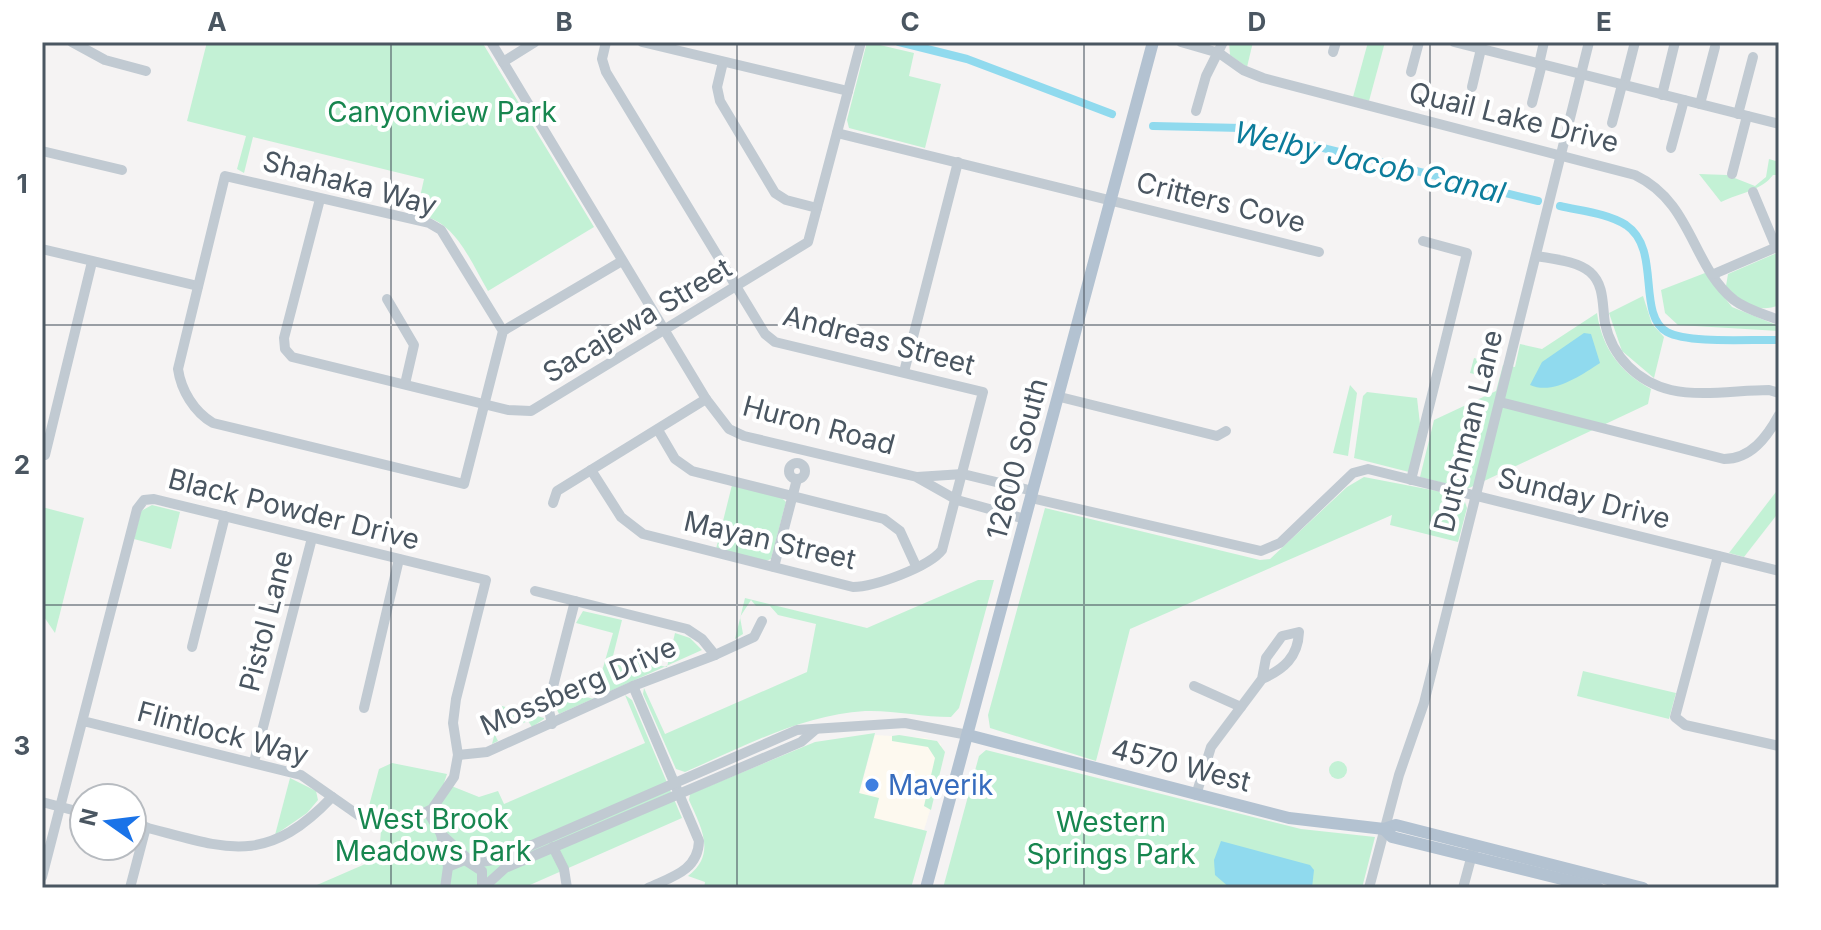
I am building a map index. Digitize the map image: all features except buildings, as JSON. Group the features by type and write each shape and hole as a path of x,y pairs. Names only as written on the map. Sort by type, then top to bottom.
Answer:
{"main road":[{"name":"12600 South","path":"926,888 1153,42"},
{"name":"4570 West","path":"968,735 1289,818 1384,829 1392,837 1473,851 1643,888"},
{"name":"4570 West","path":"1473,851 1598,888"}],"street":[{"path":"72,42 105,60 146,71"},
{"name":"Huron Road","path":"491,42 706,399 729,429 917,477 957,500 1025,519"},
{"path":"503,62 535,42"},
{"name":"Andreas Street","path":"606,42 602,59 606,72 765,334 775,342 983,392"},
{"path":"642,42 848,91"},
{"name":"Sacajewa Street","path":"320,199 284,338 285,349 292,357 484,404 531,411 808,242 861,42"},
{"name":"Quail Lake Drive","path":"1181,42 1221,48 1256,76 1626,171 1658,188 1674,205 1714,274 1738,303 1779,320"},
{"path":"1411,72 1419,42"},
{"path":"1501,54 1504,42"},
{"path":"1532,103 1544,42"},
{"name":"Dutchman Lane","path":"1369,888 1384,829 1424,703 1589,42"},
{"path":"1612,123 1635,42"},
{"path":"1662,95 1675,42"},
{"path":"1460,43 1743,115 1778,121"},
{"path":"1700,104 1715,47"},
{"path":"1196,111 1206,76 1221,48"},
{"path":"1472,87 1481,49"},
{"path":"1732,174 1753,57"},
{"path":"723,62 717,87 720,101 775,193 786,200 817,208"},
{"path":"1671,148 1684,100"},
{"name":"Critters Cove","path":"837,133 1319,252"},
{"path":"42,151 122,170"},
{"path":"904,372 958,162"},
{"name":"Shahaka Way","path":"198,286 225,176 429,223 441,230 503,331"},
{"path":"1714,274 1778,246 1753,192"},
{"path":"1411,480 1467,253 1423,241"},
{"path":"42,249 198,286 178,369 186,394 203,417 213,423 464,484 503,331 622,261"},
{"path":"1537,256 1581,266 1593,275 1599,283 1605,325 1617,354 1649,382 1689,392 1769,390 1779,393"},
{"path":"44,455 92,262"},
{"path":"387,299 414,345 405,384"},
{"name":"Mayan Street","path":"591,470 621,517 643,534 867,587 916,566 942,550 983,392"},
{"path":"1060,397 1217,436 1226,431"},
{"path":"553,503 557,491 706,399"},
{"path":"1500,402 1724,459 1735,459 1754,449 1779,415"},
{"path":"658,430 675,459 692,471 893,524 916,566"},
{"path":"774,567 795,478 804,472 799,464 802,449"},
{"name":"Sunday Drive","path":"1032,495 1261,551 1280,543 1357,471 1375,470 1779,571"},
{"name":"Huron Road","path":"917,477 963,474 1032,495"},
{"name":"Black Powder Drive","path":"42,877 140,503 154,499 486,580 456,699 453,723 458,755"},
{"path":"192,647 225,516"},
{"name":"Pistol Lane","path":"254,762 312,538"},
{"path":"1718,556 1675,717 1685,725 1779,746"},
{"path":"364,708 399,559"},
{"path":"535,591 687,629 702,639 715,655"},
{"path":"552,724 549,699 575,601"},
{"name":"Mossberg Drive","path":"458,755 487,752 633,686 715,655 754,637 762,621"},
{"path":"1196,795 1211,747 1262,679 1266,658 1282,636 1299,632 1298,648 1281,670 1262,679"},
{"path":"633,686 699,841 696,861 688,869 648,888"},
{"path":"1194,686 1241,707"},
{"name":"Flintlock Way","path":"83,721 301,775 361,817 389,824 428,812"},
{"path":"483,888 505,868 797,730 875,722 905,723 968,735"},
{"path":"458,755 450,787 428,812 441,834 482,871 483,888"},
{"path":"433,888 458,861 500,859 678,788"},
{"path":"148,828 221,846 255,846 295,831 332,797"},
{"path":"42,802 68,809"},
{"path":"441,834 445,888"},
{"path":"553,847 564,869 567,888"},
{"path":"1463,888 1473,851"},
{"path":"130,888 137,862"}],"shaded area":[{"path":"875,735 926,738 941,744 940,777 924,830 854,813"}],"green space":[{"name":"Canyonview Park","path":"207,42 482,42 594,227 488,291 451,232 430,218 416,215 424,179 253,137 244,173 237,169 246,136 187,121"},
{"path":"867,42 914,53 909,76 941,84 925,148 849,128 847,120"},
{"path":"1229,42 1253,42 1247,67 1230,55"},
{"path":"1368,42 1385,42 1369,101 1353,97"},
{"path":"1769,159 1779,162 1779,175 1773,175 1756,188 1721,202 1699,174 1727,175 1755,186 1766,177"},
{"path":"1779,252 1779,305 1764,308 1750,305 1726,286 1728,274"},
{"path":"1705,273 1732,307 1779,326 1779,331 1678,325 1665,313 1661,290"},
{"path":"1643,296 1652,324 1664,337 1654,378 1622,351 1609,313"},
{"path":"1597,313 1603,337 1614,358 1630,375 1651,389 1648,404 1467,489 1420,477 1434,420 1496,391 1503,365 1515,367 1520,344 1542,349"},
{"path":"1474,358 1494,363 1490,378 1470,373"},
{"path":"1350,385 1357,393 1348,456 1333,453"},
{"path":"1367,392 1417,398 1420,424 1409,472 1354,458 1363,396"},
{"path":"1364,477 1463,496 1467,508 1458,542 1390,525 1392,515 1130,629 1096,761 990,728 988,715 1045,508 1260,560 1270,559 1347,487"},
{"path":"732,485 782,498 786,502 771,559 766,561 716,549"},
{"path":"1779,488 1779,512 1744,557 1729,553"},
{"path":"152,505 180,512 171,549 134,539 141,511"},
{"path":"42,507 84,518 55,633 42,614"},
{"path":"978,580 994,580 959,708 951,717 876,711 841,714 795,725 685,772 676,769 643,694 644,688 665,734 807,672 816,624 778,615 770,606 756,606 751,600 741,616 745,598 867,628"},
{"path":"583,611 622,620 613,656 665,667 594,698 613,633 576,623"},
{"path":"740,618 743,634 735,639"},
{"path":"675,633 690,638 702,650 667,666"},
{"path":"1583,671 1676,693 1669,719 1577,696"},
{"path":"559,690 593,699 559,714 555,705"},
{"name":"West Brook Meadows Park","path":"625,695 632,700 682,818 523,888 310,888 379,858 381,830 367,813 379,769 392,763 447,774 444,783 479,797 498,791 504,804 645,743"},
{"path":"502,706 544,719 532,727 528,721 495,735 498,741 492,744"},
{"path":"875,733 859,793 879,798 874,818 927,831 911,888 704,888 705,882 688,876 697,868 704,849 702,830 689,800 690,794 815,742"},
{"path":"892,736 937,741 945,752 931,810 924,806 935,758 928,747 892,741"},
{"path":"1123,744 1143,749 1140,761 1120,756"},
{"name":"Western Springs Park","path":"986,750 1301,829 1375,837 1362,888 943,888 979,756"},
{"path":"1334,761 1342,761 1347,770 1345,777 1334,779 1329,774 1329,766"},
{"path":"290,778 316,791 318,800 307,813 275,835"}],"water":[{"path":"1584,333 1591,334 1600,363 1557,386 1530,385 1542,362"},
{"path":"1221,841 1310,865 1314,870 1312,888 1230,888 1215,875 1214,860"}],"waterway":[{"name":"Welby Jacob Canal","path":"899,42 967,59 1112,114"},
{"name":"Welby Jacob Canal","path":"1153,126 1242,128 1538,201"},
{"name":"Welby Jacob Canal","path":"1560,206 1611,218 1626,225 1637,236 1647,265 1653,311 1658,323 1667,332 1705,340 1779,340"}],"place":[{"name":"Maverik","path":"872,785"}]}
